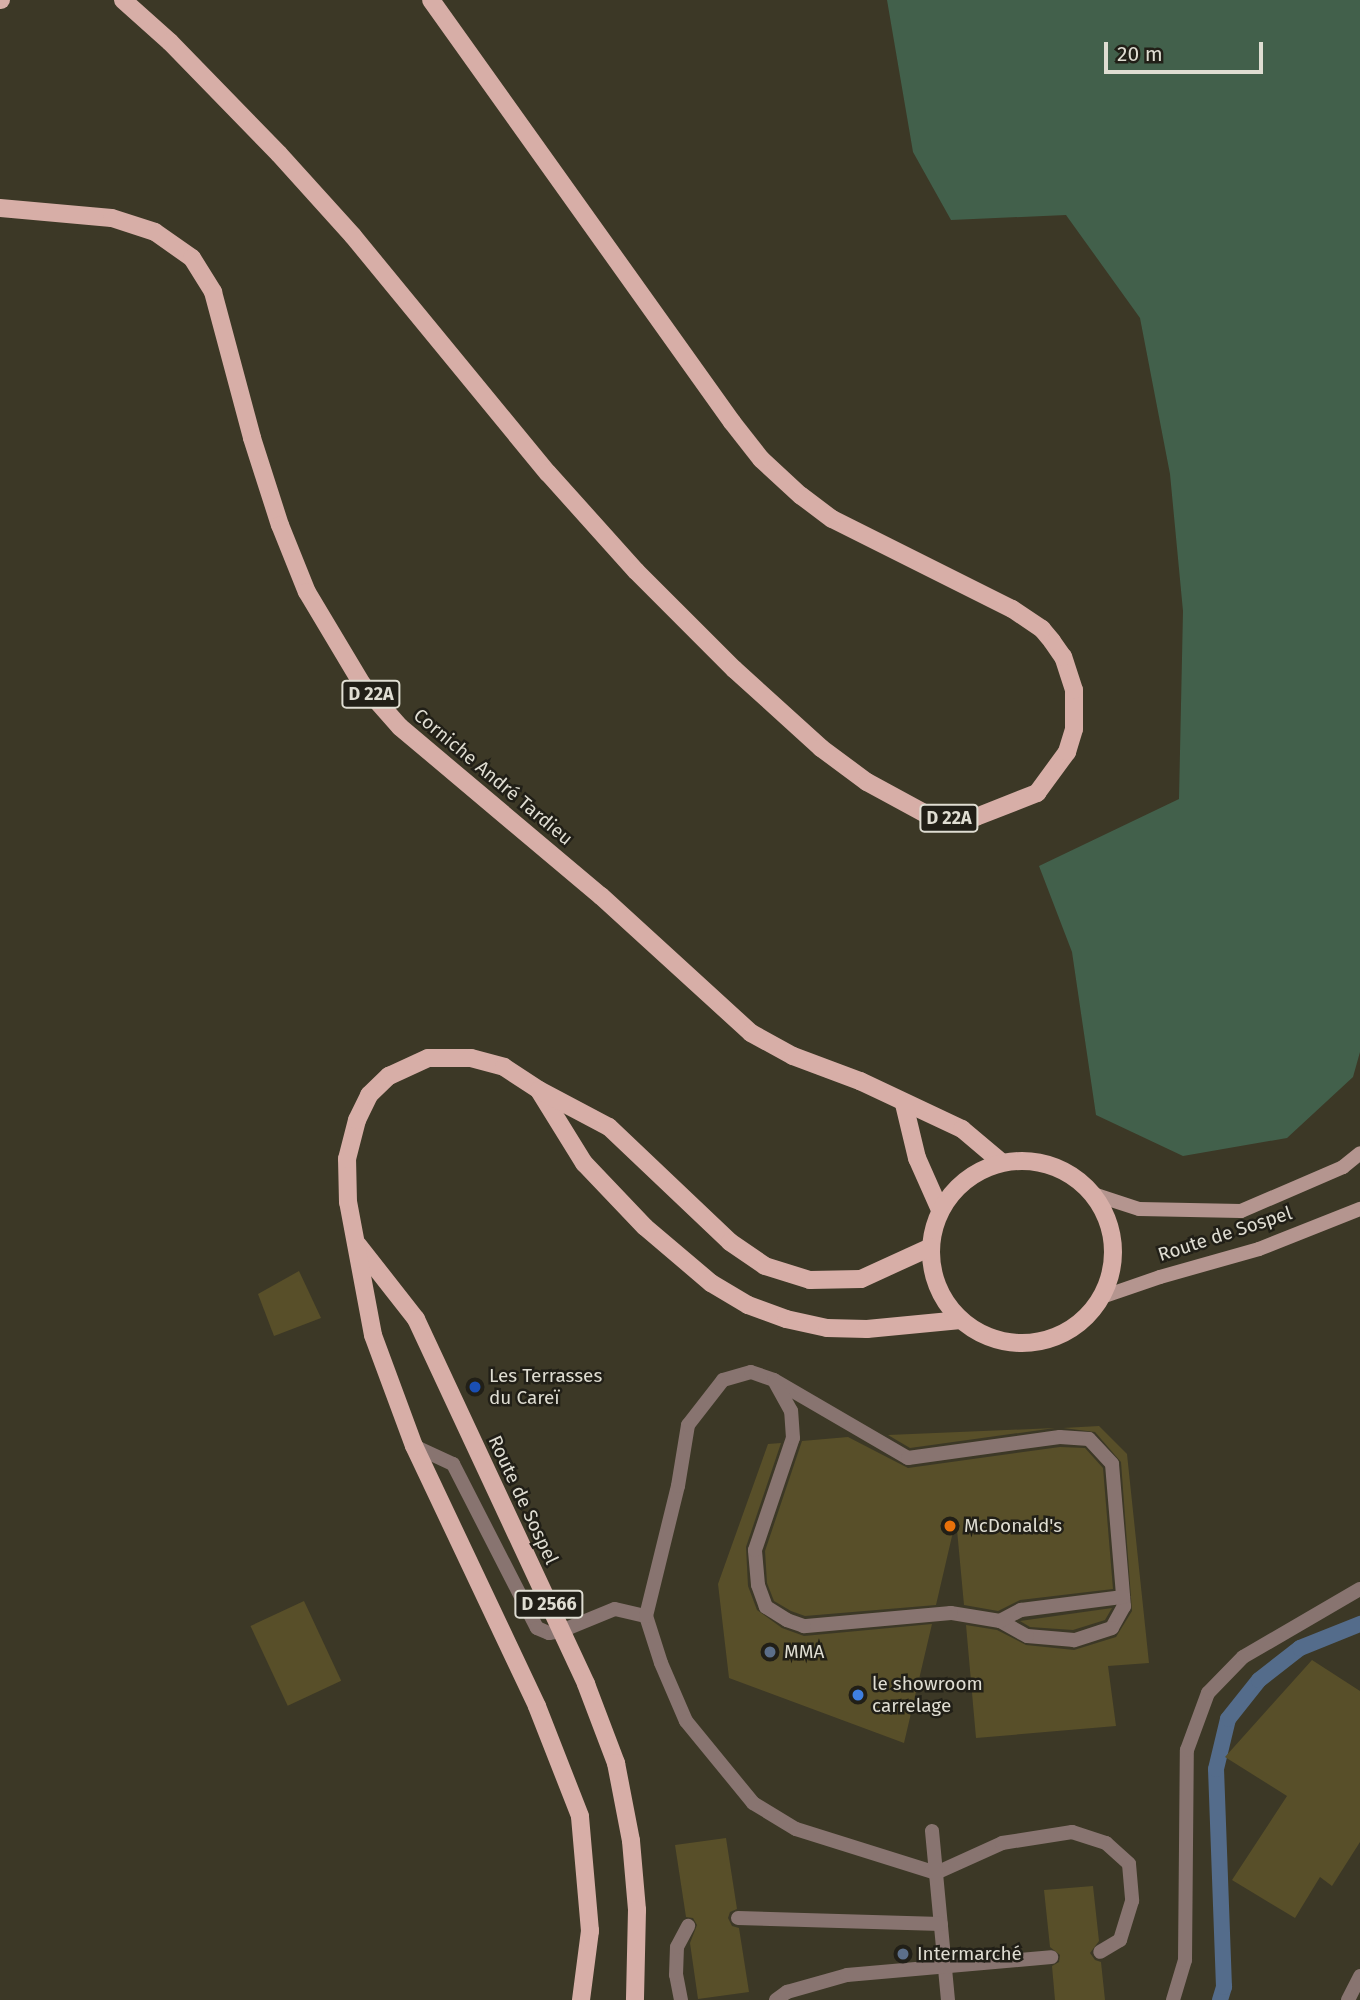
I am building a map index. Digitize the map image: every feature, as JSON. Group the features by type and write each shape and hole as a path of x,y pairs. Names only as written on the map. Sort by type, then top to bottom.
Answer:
{"main road":[{"name":"D 22A","path":"123,0 170,42 279,154 353,236 548,473 636,571 734,669 821,748 867,782 926,814 953,818 976,817 1037,793 1067,752 1074,729 1074,690 1063,657 1052,641 1042,629 1012,609 832,519 761,459 431,0"},
{"name":"Corniche André Tardieu","path":"0,208 112,218 155,232 192,258 213,292 252,438 280,525 307,592 362,684 400,727 601,896 751,1033 793,1056 860,1081 962,1129 1001,1162"},
{"name":"Route de Sospel","path":"581,2000 590,1931 580,1816 537,1706 414,1446 373,1335 348,1202 346,1158 357,1121 369,1095 389,1076 428,1058 471,1058 504,1067 539,1090 609,1126 730,1242 765,1266 810,1280 861,1279 931,1247"},
{"name":"Route de Sospel","path":"539,1090 584,1163 645,1227 711,1283 748,1305 786,1319 827,1328 867,1329 961,1320"},
{"path":"904,1104 917,1158 940,1210"},
{"name":"Route de Sospel","path":"1093,1194 1139,1209 1241,1211 1343,1167 1360,1153"},
{"path":"1035,1161 1067,1172 1093,1194 1107,1217 1114,1244 1111,1272 1102,1297 1081,1322 1052,1338 1020,1344 988,1337 961,1320 944,1299 933,1274 931,1247 940,1210 955,1188 977,1172 1001,1162 1035,1161"},
{"name":"Route de Sospel","path":"1102,1297 1160,1277 1259,1249 1360,1209"},
{"name":"Route de Sospel","path":"356,1242 416,1319 561,1631 616,1763 626,1815 637,1910 635,2000"}],"street":[{"path":"774,1380 791,1410 793,1438 755,1550 758,1585 766,1607 787,1620 804,1626 951,1613 1000,1621 1027,1636 1074,1640 1112,1628 1124,1606 1112,1464 1089,1439 1060,1437 908,1458 774,1380 751,1372 723,1380 688,1425 678,1486 646,1616 661,1663 686,1721 753,1803 796,1829 936,1872 1002,1843 1072,1832 1106,1843 1129,1864 1132,1901 1120,1940 1100,1952"},
{"path":"414,1446 453,1464 537,1628 549,1633 561,1631 615,1609 646,1616"},
{"path":"1173,2000 1185,1960 1187,1750 1208,1693 1243,1657 1360,1589"},
{"path":"1000,1621 1021,1610 1123,1597"},
{"path":"932,1831 948,2000"},
{"path":"738,1918 941,1924"},
{"path":"681,2000 676,1975 677,1947 688,1926"},
{"path":"776,2000 787,1992 847,1975 1051,1956"},
{"path":"1348,2000 1360,1976"}],"green space":[{"path":"887,0 1360,0 1360,1052 1353,1077 1287,1138 1183,1156 1096,1115 1072,952 1039,866 1179,799 1183,611 1170,474 1140,318 1066,215 951,220 913,152"}],"building":[{"path":"299,1271 321,1318 274,1336 258,1294"},
{"path":"1099,1426 1127,1454 1149,1663 1108,1666 1116,1726 976,1738 966,1625 997,1630 1026,1645 1074,1650 1116,1637 1132,1611 1121,1462 1095,1432 1063,1428"},
{"path":"1055,1428 910,1448 888,1435"},
{"path":"848,1437 908,1468 1060,1447 1085,1448 1103,1468 1113,1589 1020,1600 998,1611 964,1605 956,1519 936,1605 805,1616 791,1611 774,1601 767,1583 765,1551 802,1441"},
{"path":"781,1443 746,1547 748,1586 757,1610 782,1628 804,1636 932,1624 904,1743 729,1678 718,1584 768,1444"},
{"path":"304,1601 341,1681 288,1706 251,1626"},
{"path":"1112,1608 1105,1620 1073,1630 1030,1627 1020,1621"},
{"path":"1312,1660 1360,1691 1360,1842 1332,1886 1320,1877 1295,1918 1232,1880 1287,1796 1225,1757"},
{"path":"726,1838 737,1909 730,1912 728,1918 732,1926 739,1928 749,1992 698,1999 690,1943 697,1925 693,1918 686,1917 675,1845"},
{"path":"1093,1886 1099,1941 1090,1953 1095,1960 1101,1962 1105,2000 1055,2000 1052,1966 1059,1962 1060,1955 1050,1947 1044,1890"}],"waterway":[{"path":"1220,2000 1224,1987 1216,1769 1228,1719 1259,1680 1300,1648 1360,1624"}],"place":[{"name":"Les Terrasses du Careï","path":"475,1387"},
{"name":"McDonald's","path":"950,1526"},
{"name":"MMA","path":"770,1652"},
{"name":"le showroom carrelage","path":"858,1695"},
{"name":"Intermarché","path":"903,1954"}]}
